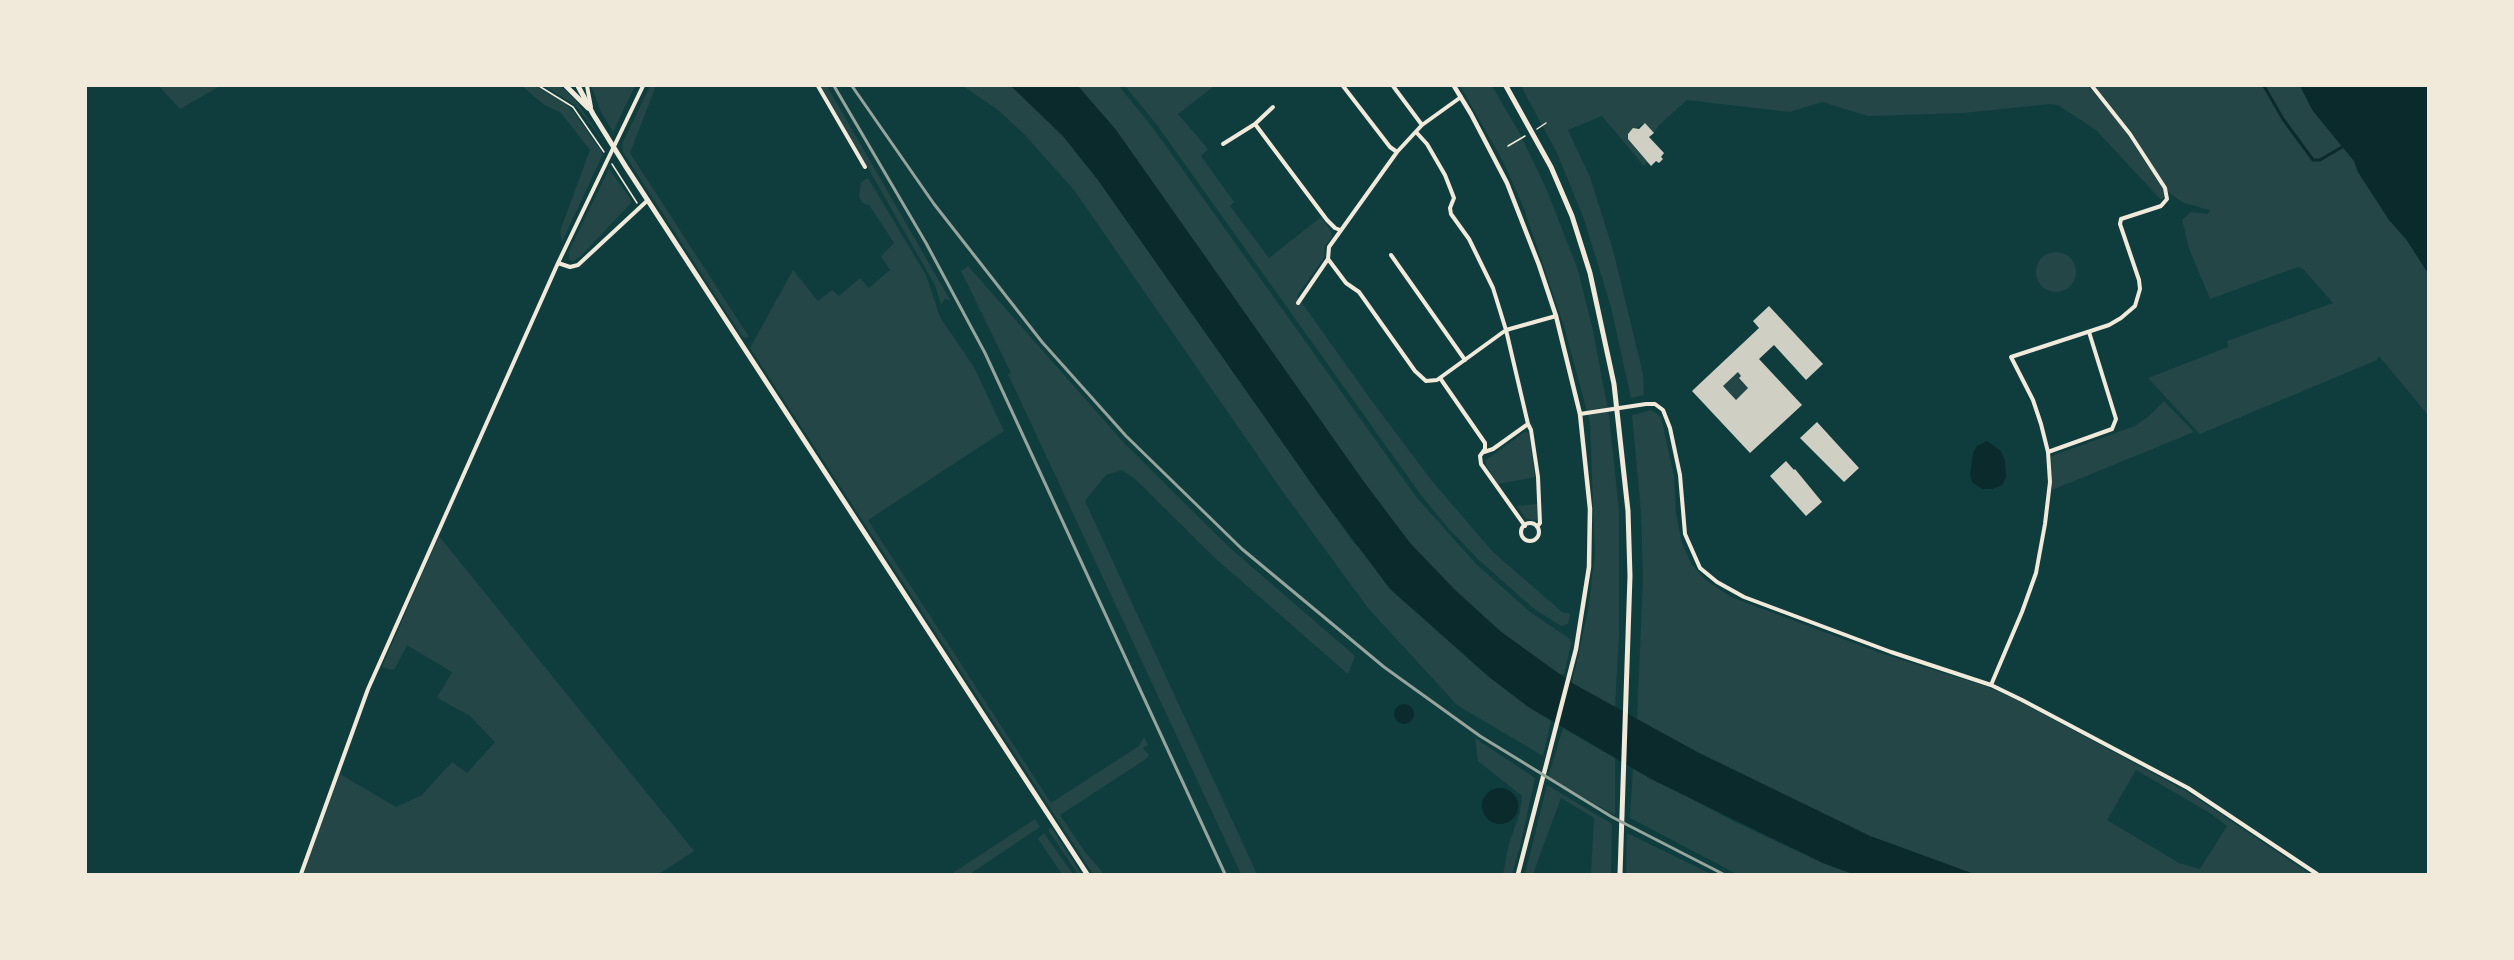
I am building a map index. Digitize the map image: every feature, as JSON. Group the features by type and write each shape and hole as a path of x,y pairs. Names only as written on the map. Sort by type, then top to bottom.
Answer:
{"main road":[{"path":"566,86 593,114"},
{"path":"578,86 626,167 1087,874"},
{"path":"1506,86 1551,167 1572,216 1604,329 1622,442 1629,511 1629,576 1620,874"}],"street":[{"path":"587,86 593,114"},
{"path":"301,874 368,689 558,263 643,86"},
{"path":"818,86 865,167"},
{"path":"1343,86 1390,147 1397,152"},
{"path":"1393,86 1422,124"},
{"path":"1454,86 1507,183 1539,265 1556,316 1580,414 1585,452 1591,535 1585,596 1576,649 1518,874"},
{"path":"1991,685 2036,573 2049,492 2048,452 2035,407 2012,357 2089,332 2121,318 2135,306 2139,280 2120,224 2121,219 2161,206 2168,194 2130,134 2092,86"},
{"path":"1461,97 1422,124 1397,152 1327,250 1328,259 1346,283 1359,292 1426,381 1440,378 1506,330 1556,316"},
{"path":"1223,144 1255,124 1273,107"},
{"path":"1255,124 1327,220 1335,228 1341,230"},
{"path":"1416,132 1427,144 1445,175 1454,198 1450,208 1451,214 1469,239 1493,288 1506,330 1527,424 1531,430 1538,477 1540,523 1537,527 1538,535 1535,540 1524,539 1521,534 1525,526 1532,524 1537,527"},
{"path":"558,263 570,267 578,265 648,200"},
{"path":"1391,255 1465,360"},
{"path":"1298,303 1328,259"},
{"path":"2048,452 2112,429 2116,419 2089,332"},
{"path":"1440,378 1485,443 1484,452"},
{"path":"1580,414 1655,404 1665,414 1680,475 1685,534 1695,560 1707,576 1744,597 1891,652 1991,685 2188,788 2317,874"},
{"path":"1525,526 1481,464 1480,456 1527,424"}],"path":[{"path":"538,86 573,107 593,135"},
{"path":"620,176 639,206"}],"shaded area":[{"path":"159,86 220,86 180,109"},
{"path":"522,86 535,86 565,103 574,112 603,154 562,242 560,231 590,150 561,113 543,104"},
{"path":"544,86 559,86 565,90 576,101 605,143 575,105"},
{"path":"591,86 635,86 613,132 601,112"},
{"path":"650,86 656,86 630,153 749,337 744,338 741,335 623,152 622,144"},
{"path":"821,86 827,86 950,300 945,299 941,304 935,285"},
{"path":"963,86 1011,86 1063,136 1098,180 1353,542 1527,706 1551,721 1543,756 1457,705 1368,608 1283,492 1074,190 1024,134 998,110"},
{"path":"1011,86 1078,86 1116,130 1364,482 1410,543 1455,590 1500,631 1572,683 1699,753 1870,836 1974,874 1853,874 1823,863 1651,779 1527,706 1489,677 1390,589 1318,493 1098,180 1063,136"},
{"path":"1078,86 1119,86 1153,128 1417,498 1476,564 1530,612 1570,639 1571,644 1564,674 1556,673 1500,631 1455,590 1410,543 1364,482 1116,130"},
{"path":"1125,86 1213,87 1178,114 1208,149 1201,156 1234,202 1230,206 1269,258 1321,217 1331,231 1332,237 1325,246 1324,258 1297,296 1432,481 1493,552 1562,612 1570,614 1568,624 1561,626 1533,608 1479,560 1448,528 1421,495 1157,125"},
{"path":"1460,86 1492,86 1519,132 1546,188 1578,270 1593,331 1609,416 1619,511 1619,634 1615,708 1572,683 1588,611 1595,554 1590,423 1564,326 1524,209 1504,163"},
{"path":"1521,86 2088,86 2120,124 2164,190 2164,197 2161,200 2096,130 2058,105 1963,113 1868,116 1822,102 1790,112 1687,100 1659,125 1654,133 1645,123 1628,133 1628,139 1647,162 1644,166 1602,116 1568,130 1590,177 1613,250 1643,374 1644,395 1631,398 1611,307 1584,219 1557,153"},
{"path":"2095,86 2300,86 2313,111 2354,161 2358,172 2389,220 2406,239 2428,273 2428,415 2379,356 2377,360 2200,434 2148,378 2228,347 2227,341 2333,303 2303,269 2298,267 2210,299 2189,248 2182,220 2191,212 2208,214 2210,210 2184,203 2169,193 2132,132"},
{"path":"2300,86 2428,86 2428,273 2406,239 2389,220 2358,172 2354,161 2313,111"},
{"path":"609,169 630,198 631,203 580,257 573,261 569,259 569,251"},
{"path":"868,178 926,275 940,317 974,367 1004,431 868,520 1051,803 1139,746 1144,737 1148,745 1143,748 1149,755 1146,759 1060,815 1085,852 1104,874 1093,874 750,348 793,270 818,301 832,290 839,296 860,278 869,288 890,270 881,256 894,243 869,205 862,203 859,196 861,182"},
{"path":"2056,252 2064,253 2070,258 2075,264 2075,280 2070,286 2064,291 2056,292 2048,291 2042,286 2037,280 2036,272 2037,264 2042,258 2048,253"},
{"path":"968,266 1124,443 1230,548 1355,656 1348,674 1215,558 1134,478 1122,470 1106,475 1085,501 1257,874 1241,874 1008,374 1011,373 961,271"},
{"path":"1738,372 1741,376 1739,378 1748,388 1736,400 1723,386"},
{"path":"2164,401 2194,432 2052,490 2051,456 2135,426"},
{"path":"1652,410 1661,417 1674,476 1676,514 1682,544 1692,565 1706,580 1731,597 1883,654 1985,686 2017,700 2186,791 2310,874 1974,874 1870,836 1699,753 1637,720 1643,579 1641,512 1632,415","holes":["2136,770 2210,813 2227,826 2200,869 2179,863 2107,820"]},
{"path":"1526,431 1529,434 1535,477 1498,484 1486,465 1486,460"},
{"path":"1987,441 2001,451 2005,461 2006,477 2002,485 1992,489 1982,489 1972,482 1970,475 1973,453 1977,446"},
{"path":"1537,504 1538,521 1526,519 1517,506"},
{"path":"439,536 694,851 659,874 303,874 340,774 396,807 422,795 452,762 467,773 495,742 470,716 437,698 452,672 407,645 394,670 382,667"},
{"path":"1404,704 1411,707 1414,714 1411,721 1404,724 1397,721 1394,714 1397,707"},
{"path":"1563,728 1615,758 1615,815 1548,777"},
{"path":"1475,738 1535,778 1512,874 1503,874 1509,844 1520,812 1522,796 1478,761"},
{"path":"1633,768 1737,823 1823,863 1853,874 1737,874 1630,818"},
{"path":"1547,785 1612,824 1611,874 1591,874 1594,818 1561,798 1533,874 1525,874"},
{"path":"1500,788 1513,793 1518,806 1513,819 1500,824 1487,819 1482,806 1487,793"},
{"path":"1035,819 1040,827 970,874 951,874"},
{"path":"1050,827 1081,874 1078,874 1048,830"},
{"path":"1044,833 1073,874 1062,874 1038,839"},
{"path":"1627,833 1711,874 1626,874"}],"building":[{"path":"1645,123 1654,133 1649,137 1664,153 1659,163 1656,161 1651,166 1628,139 1628,134 1633,128 1639,129"},
{"path":"1769,306 1823,364 1806,380 1774,345 1759,359 1802,405 1750,453 1692,391 1759,328 1753,321","holes":["1738,372 1741,376 1739,378 1748,388 1736,400 1723,386"]},
{"path":"1817,422 1859,468 1844,482 1800,438"},
{"path":"1786,461 1822,502 1806,516 1770,476"}],"waterway":[{"path":"2264,86 2283,119 2313,160 2320,160 2342,147"}],"railway":[{"path":"834,86 926,243 985,353 1225,874"},
{"path":"852,86 934,204 1042,342 1126,436 1242,549 1384,667 1480,736 1612,817 1723,874"}]}
